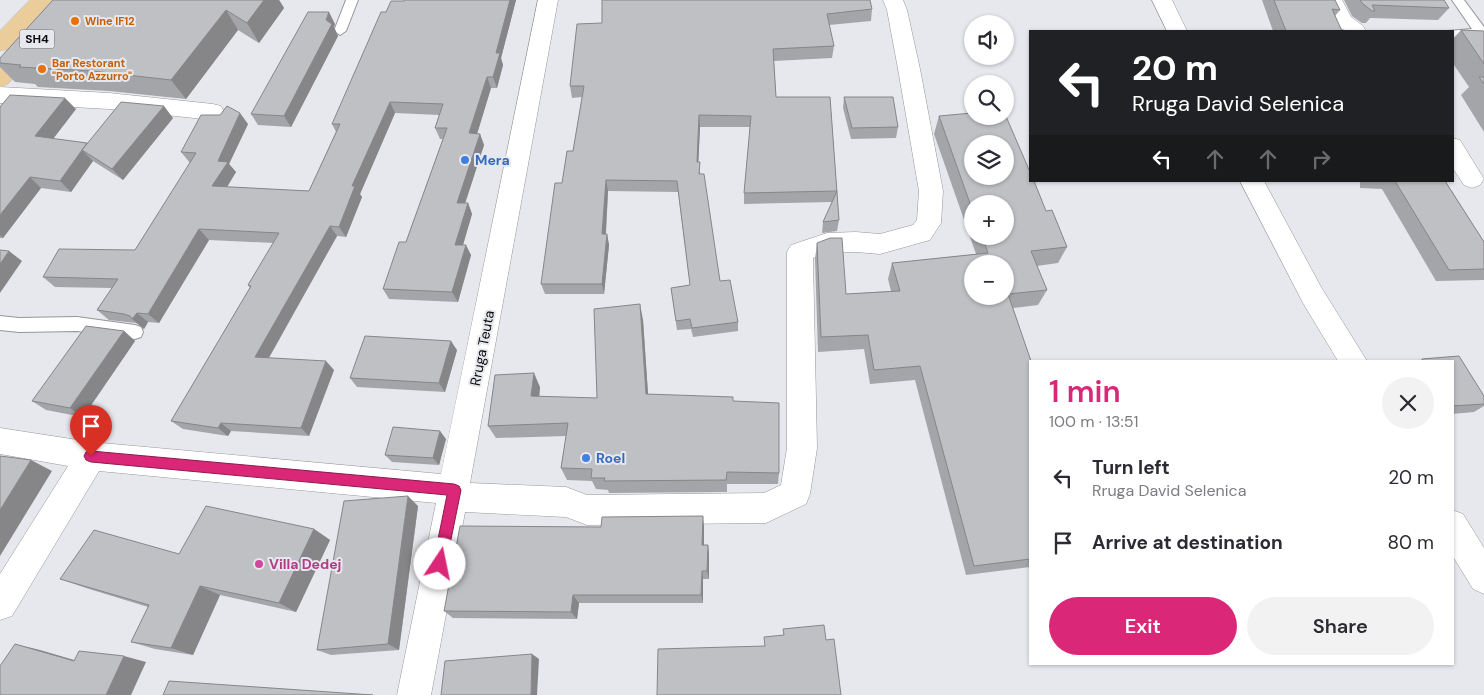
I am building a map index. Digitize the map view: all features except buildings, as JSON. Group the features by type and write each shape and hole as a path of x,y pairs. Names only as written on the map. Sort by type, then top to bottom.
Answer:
{"main road":[{"name":"SH4","path":"0,44 42,0"},
{"name":"SH4","path":"0,78 74,0"}],"street":[{"name":"Rruga Teuta","path":"414,695 548,0"},
{"path":"0,441 91,456 454,490 465,497 566,502 587,510 766,508 795,494 802,448 800,252 826,243 856,242 880,244 921,232 929,223 931,192 909,69 897,10 893,0"},
{"path":"1162,0 1177,30"},
{"path":"1332,0 1343,21 1355,30"},
{"path":"0,95 109,101 213,112"},
{"path":"1454,149 1472,180"},
{"path":"1253,182 1312,295 1352,360"},
{"path":"0,604 91,456"},
{"path":"1454,529 1484,578"}],"lane":[{"path":"340,31 352,0"},
{"path":"1458,0 1482,33"},
{"path":"1454,34 1482,33"},
{"path":"0,323 19,325 77,324 135,332"}],"place":[{"name":"Wine IF12","path":"75,21"},
{"name":"Bar Restorant \"Porto Azzurro\"","path":"42,69"},
{"name":"Mera","path":"465,160"},
{"name":"Roel","path":"586,458"},
{"name":"Villa Dedej","path":"259,564"}],"route":[{"path":"91,456 454,490 440,564"}]}
